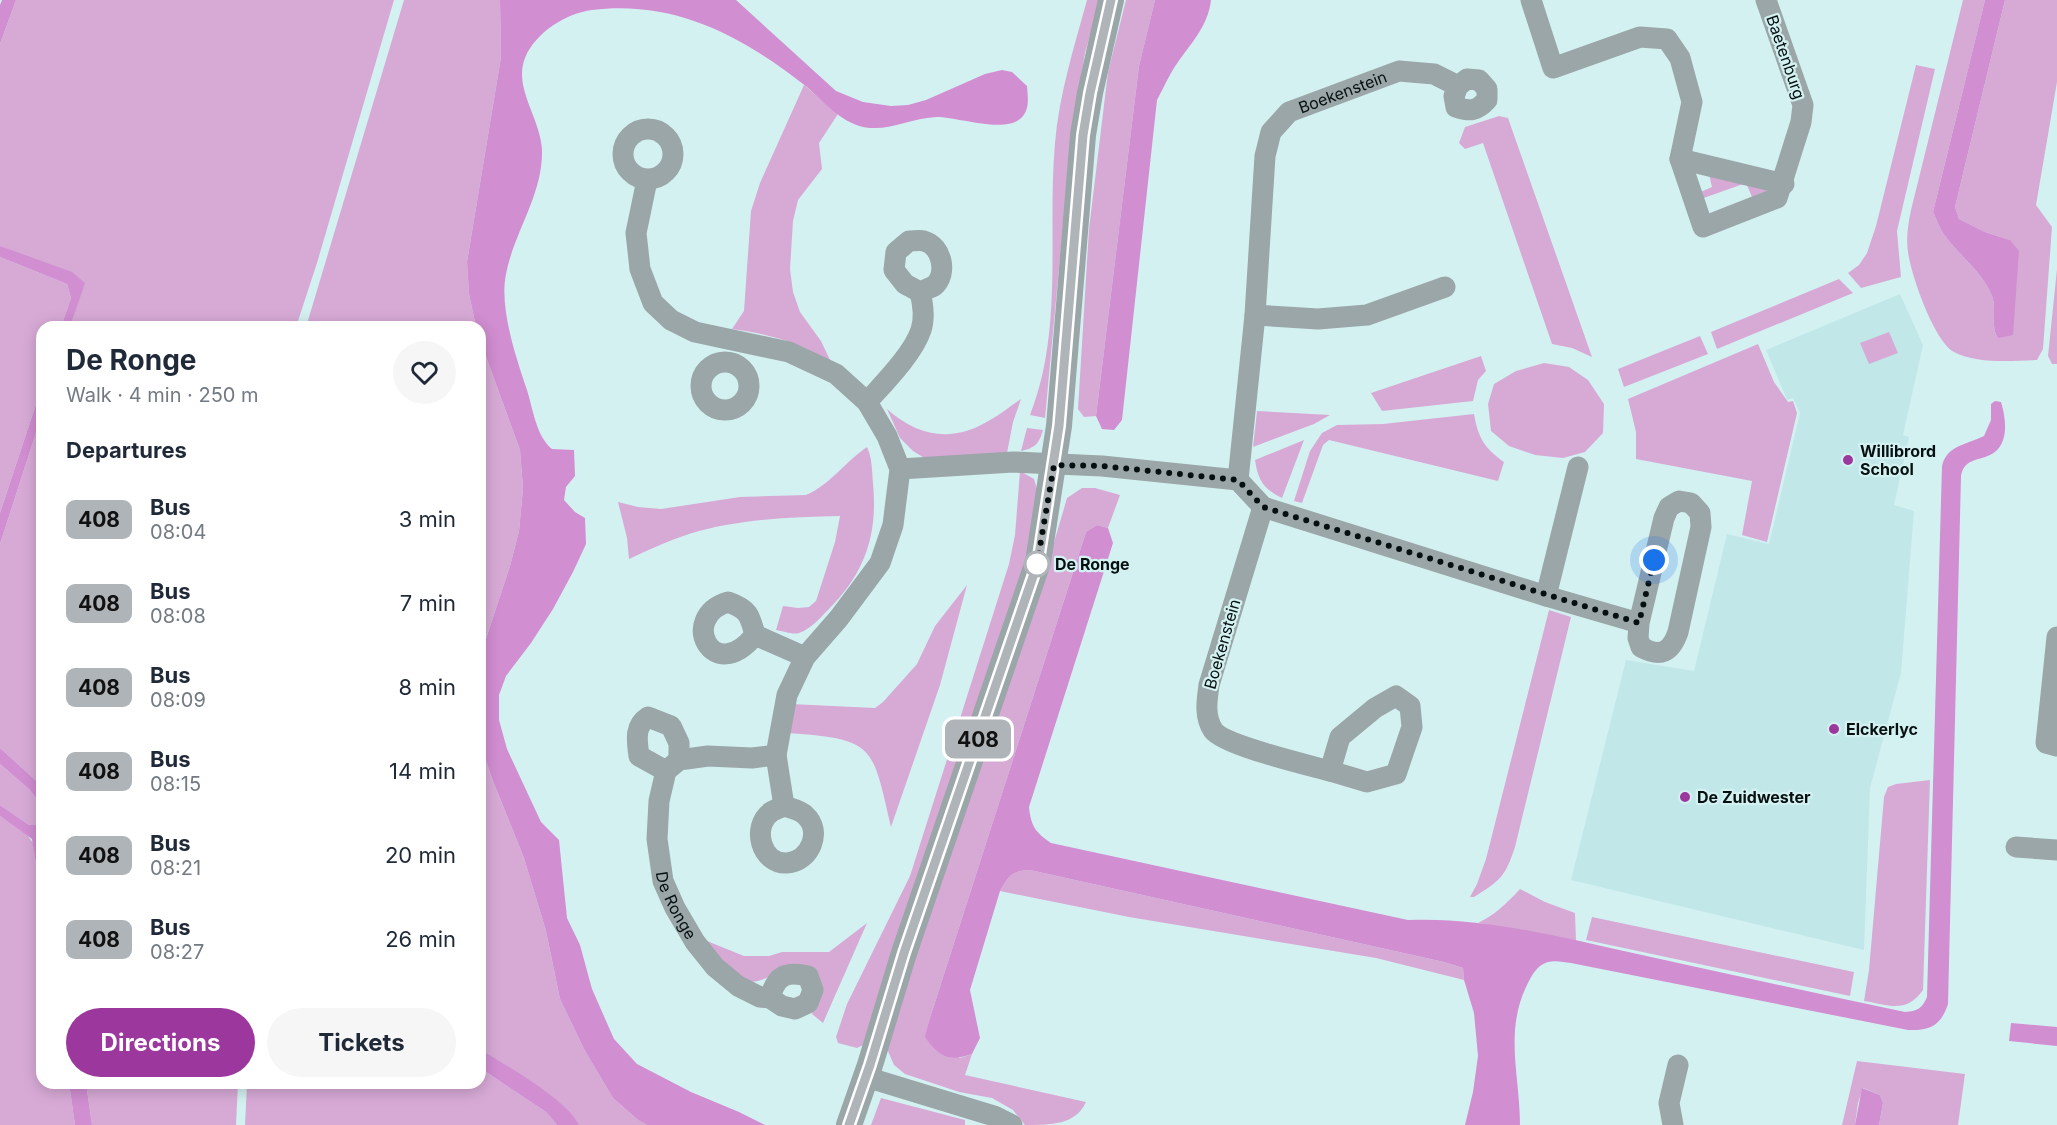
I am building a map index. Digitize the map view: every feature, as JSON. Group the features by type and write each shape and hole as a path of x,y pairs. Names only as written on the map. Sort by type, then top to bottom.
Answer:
{"street":[{"path":"849,1125 904,953 1037,567 1054,465 1062,397 1083,135 1111,0"},
{"path":"1531,0 1553,68 1640,37 1667,39 1680,58 1692,102 1680,159 1784,183"},
{"name":"Baetenburg","path":"1680,159 1703,227 1777,198 1784,183 1801,122 1803,105 1766,0"},
{"name":"Boekenstein","path":"1238,480 1255,315 1265,156 1271,132 1289,112 1399,71 1434,74 1458,86"},
{"path":"647,180 636,233 640,269 653,303 671,320 695,332 789,352 836,374 867,402 887,436 900,469 893,525 880,563 839,618 805,657 787,695 776,754 784,806"},
{"path":"1255,315 1318,319 1367,315 1445,287"},
{"path":"867,402 904,359 921,329 924,306 920,292"},
{"path":"733,363 741,342"},
{"path":"900,469 1013,462 1102,466 1238,480 1263,507 1639,623"},
{"path":"1546,596 1578,467"},
{"path":"1679,501 1691,503 1700,513 1701,527 1674,644 1665,651 1652,653 1641,647 1638,638 1639,623 1664,518 1669,507 1679,501"},
{"name":"Boekenstein","path":"1263,507 1209,685 1206,711 1214,731 1232,742 1330,771"},
{"path":"755,635 805,657"},
{"path":"2057,638 2046,743 2057,746"},
{"name":"De Ronge","path":"770,998 760,997 738,986 715,967 695,942 675,908 663,881 657,839 659,801 673,766 708,756 752,758 776,754"},
{"path":"2016,847 2057,850"},
{"path":"1673,1125 1669,1103 1678,1065"},
{"path":"866,1077 994,1116 1012,1125"}],"shaded area":[{"path":"2,0 16,0 0,44 0,5"},
{"path":"16,0 394,0 298,321 72,321 84,283 0,246 0,44"},
{"path":"404,0 500,0 501,57 467,262 469,294 475,321 308,321"},
{"path":"500,0 736,0 836,91 863,102 891,106 908,105 926,100 985,74 1002,70 1012,72 1027,86 1028,104 1025,112 1020,119 1012,123 992,125 937,117 885,127 864,127 840,116 779,66 730,36 678,16 651,10 622,8 582,12 552,26 536,40 525,58 522,69 522,81 540,138 541,167 533,198 515,243 506,274 504,287 507,317 518,363 542,437 552,449 574,450 575,476 566,487 564,500 575,512 585,518 586,544 553,609 506,676 499,695 499,720 507,749 541,822 559,840 567,918 580,945 592,989 614,1039 637,1064 691,1092 765,1125 647,1125 613,1098 585,1051 560,999 546,931 524,858 486,761 486,639 519,531 523,488 520,450 486,356 486,321 475,321 469,294 467,262 501,57"},
{"path":"1087,0 1100,0 1085,53 1071,139 1045,418 1030,415 1041,382 1051,315 1055,143 1063,89"},
{"path":"1126,0 1155,0 1139,66 1096,416 1084,417 1078,409 1089,229 1108,72"},
{"path":"1155,0 1211,0 1203,26 1175,66 1157,100 1122,420 1114,430 1102,429 1096,416 1139,66"},
{"path":"1963,0 1985,0 1933,212 1944,234 1988,288 1993,301 1994,329 1998,338 2010,240 1985,232 1959,219 1955,207 2005,0 2057,0 2057,82 2036,205 2052,227 2043,349 2037,360 1983,360 1954,352 1946,345 1931,322 1910,262 1907,242 1910,215"},
{"path":"1985,0 2005,0 1955,207 1959,219 1985,232 2010,240 2019,251 2013,335 1998,338 1994,329 1992,296 1988,288 1944,234 1933,212"},
{"path":"1916,65 1935,69 1897,231 1901,277 1861,288 1848,273 1859,265 1867,253 1876,226"},
{"path":"804,85 838,114 819,143 822,169 798,200 793,221 790,269 793,292 800,312 821,341 831,362 807,349 783,340 732,329 744,311 751,211 760,183"},
{"path":"1499,116 1508,118 1592,357 1572,348 1552,344 1483,143 1465,149 1459,143 1465,127"},
{"path":"1709,174 1769,187 1767,191 1752,197 1746,183 1698,200 1696,194 1712,187"},
{"path":"0,246 72,272 85,283 72,321 63,321 71,298 67,284 0,257"},
{"path":"0,257 67,284 71,298 63,321 36,321 36,404 0,513"},
{"path":"2057,269 2057,364 2052,364 2048,356"},
{"path":"1839,279 1853,293 1717,349 1711,332"},
{"path":"1900,294 1923,345 1903,435 1909,437 1894,505 1914,511 1901,673 1870,788 1864,950 1571,880 1626,660 1694,671 1727,534 1769,544 1800,413 1793,398 1787,400 1766,350"},
{"path":"1889,332 1898,353 1869,364 1860,343"},
{"path":"1700,336 1708,354 1624,387 1618,369"},
{"path":"1758,344 1774,382 1788,402 1793,401 1797,413 1767,542 1742,535 1752,481 1636,459 1636,432 1628,399"},
{"path":"486,356 520,450 523,488 519,531 486,639"},
{"path":"1481,356 1486,371 1478,380 1473,401 1382,411 1371,393"},
{"path":"1544,363 1569,367 1588,380 1604,404 1603,433 1585,452 1563,458 1535,455 1509,446 1491,431 1488,404 1494,384 1516,371"},
{"path":"1021,399 1013,422 1007,453 926,459 913,451 900,438 887,409 911,426 923,431 949,434 976,427 994,418"},
{"path":"1995,401 2001,402 2005,423 2001,445 1990,455 1968,463 1961,476 1948,1004 1942,1017 1929,1028 1908,1030 1571,963 1548,962 1538,968 1527,985 1516,1020 1515,1054 1520,1125 1465,1125 1478,1056 1474,1013 1464,980 1463,968 1030,870 1011,875 1000,891 970,990 980,1038 972,1054 957,1058 945,1056 935,1049 925,1037 1086,532 1097,525 1108,528 1113,543 1029,807 1035,828 1051,843 1408,920 1465,922 1521,929 1905,1012 1919,1009 1927,997 1942,466 1948,454 1958,446 1984,436 1991,420 1991,404"},
{"path":"36,404 36,433 0,544 0,513"},
{"path":"1257,411 1330,415 1314,424 1253,447"},
{"path":"1474,414 1483,441 1491,452 1504,462 1498,481 1329,440 1323,445 1302,503 1294,501 1310,451 1322,433 1337,425 1383,424"},
{"path":"1027,428 1043,430 1036,445 1021,451"},
{"path":"36,433 36,781 0,748 0,544"},
{"path":"1304,440 1282,498 1263,484 1255,460"},
{"path":"867,447 872,464 874,502 871,536 866,552 860,567 841,596 818,620 799,633 776,630 783,606 809,607 816,601 835,542 840,516 783,518 726,525 681,537 629,559 627,538 618,502 661,509 740,497 806,495 823,485"},
{"path":"1020,471 1034,479 1037,489 1025,564 863,1045 857,1048 838,1043 836,1037 847,1004 910,876 1009,564 1015,535"},
{"path":"1082,488 1095,488 1120,495 1108,528 1097,525 1086,532 929,1021 926,1037 960,1058 972,1054 965,1075 1086,1102 1082,1110 1069,1119 1053,1124 1025,1125 1013,1110 992,1098 959,1092 905,1074 894,1065 887,1049 914,952 1032,618 1067,498"},
{"path":"967,585 940,685 891,827 879,779 873,763 865,752 854,744 838,739 788,733 791,704 875,708 917,664 935,626"},
{"path":"1549,610 1571,617 1515,847 1501,877 1474,897 1470,897 1486,859"},
{"path":"0,748 36,781 36,798 30,790 0,764"},
{"path":"486,761 524,858 546,931 560,999 585,1051 613,1098 647,1125 579,1125 515,1071 486,1053"},
{"path":"0,764 36,798 36,825 29,825 0,805"},
{"path":"1930,780 1923,990 1917,998 1903,1005 1889,1006 1864,1001 1869,970 1884,797 1888,787 1896,784"},
{"path":"0,805 29,825 36,825 36,864 32,839 0,816"},
{"path":"0,816 27,835 33,843 36,863 36,1089 70,1089 75,1125 0,1125"},
{"path":"1030,870 1444,962 1463,968 1464,980 1376,958 1129,917 1000,891 1011,875"},
{"path":"1520,889 1545,902 1575,913 1576,941 1478,923 1500,908"},
{"path":"1592,917 1854,972 1850,996 1586,940"},
{"path":"867,923 823,1023 812,1014 819,993 790,968 764,979 748,982 730,970 702,939 744,956 769,956 782,952 829,952"},
{"path":"2011,1023 2057,1027 2057,1046 2009,1041"},
{"path":"486,1053 549,1094 573,1115 579,1125 557,1125 546,1112 486,1072"},
{"path":"1857,1061 1965,1074 1958,1125 1879,1125 1883,1103 1880,1095 1863,1088 1855,1125 1842,1125"},
{"path":"486,1072 546,1112 557,1125 245,1125 247,1089 486,1089"},
{"path":"1862,1088 1880,1095 1883,1103 1879,1125 1855,1125"},
{"path":"70,1089 87,1089 92,1125 75,1125"},
{"path":"87,1089 238,1089 236,1125 92,1125"},
{"path":"881,1098 965,1120 965,1125 871,1125"}],"bus line":[{"name":"408","path":"849,1125 904,953 1038,562 1059,426 1083,135 1111,0"}],"place":[{"name":"Willibrord School","path":"1848,460"},
{"name":"De Ronge","path":"1037,564"},
{"name":"Elckerlyc","path":"1834,729"},
{"name":"De Zuidwester","path":"1685,797"}],"route":[{"path":"1037,564 1054,465 1102,466 1238,480 1263,507 1639,623 1654,560"}]}
